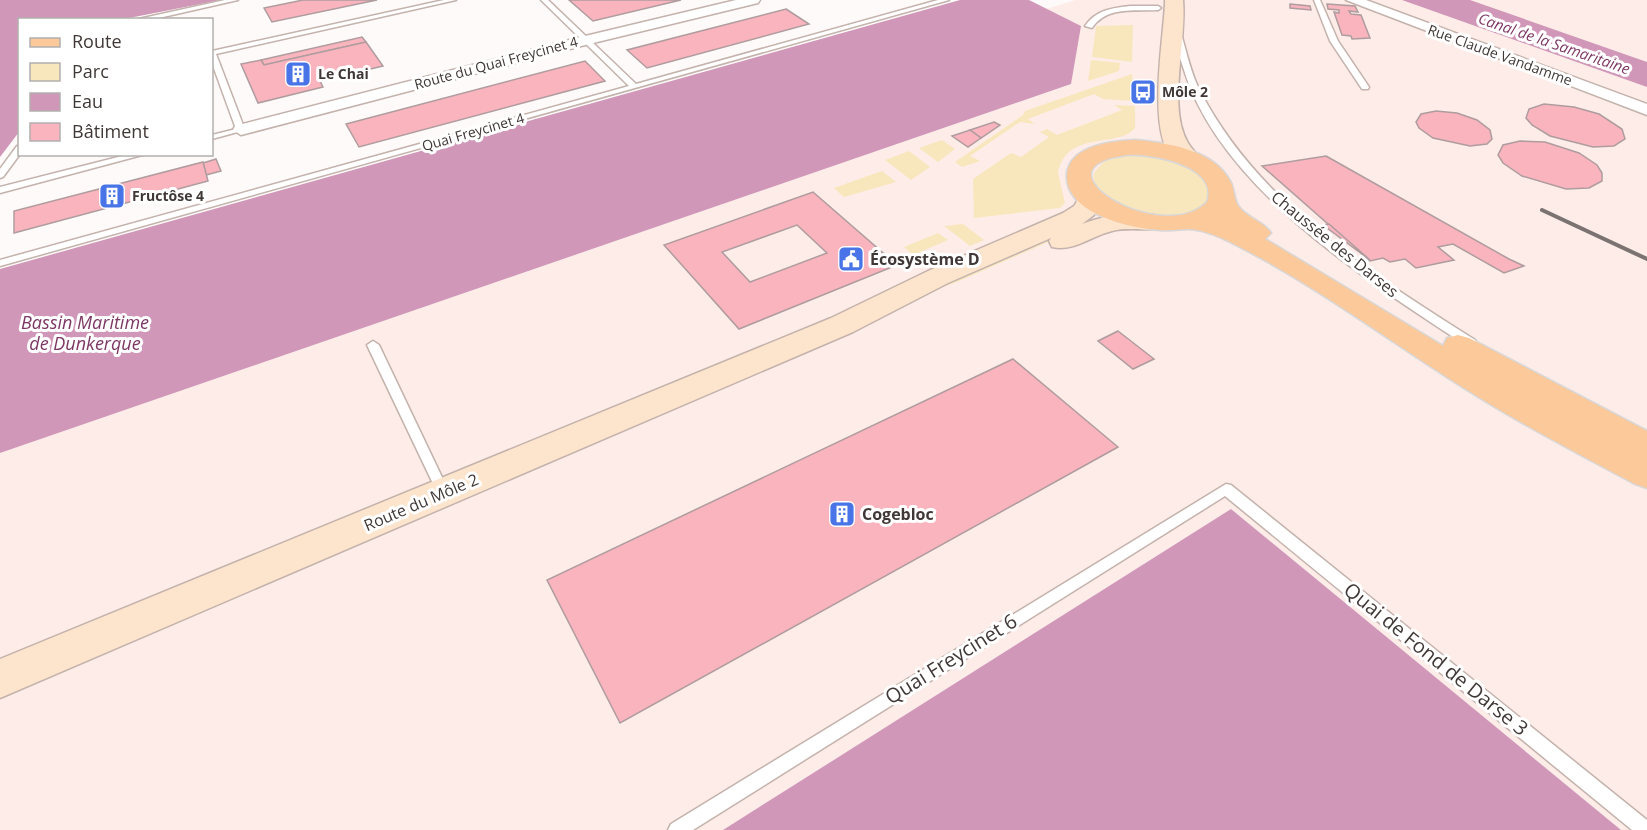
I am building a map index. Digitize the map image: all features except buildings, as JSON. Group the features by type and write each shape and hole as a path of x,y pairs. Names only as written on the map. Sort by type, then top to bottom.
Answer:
{"main road":[{"name":"Chaussée des Darses","path":"1163,3 1175,24 1168,77 1171,132 1176,148 1187,158"},
{"path":"1135,147 1149,141 1154,130 1152,77 1163,3"},
{"name":"Chaussée des Darses","path":"1091,198 1079,178 1084,164 1104,152 1135,147 1161,150 1187,158 1204,167 1216,178 1228,212 1256,232 1565,404 1647,446"},
{"path":"1091,198 1113,212 1150,222 1188,221 1209,214 1222,198"},
{"name":"Route du Môle 2","path":"0,679 842,325 938,277 1072,219 1085,210 1091,198"},
{"name":"Chaussée des Darses","path":"1188,221 1221,228 1244,238 1333,290 1499,395 1647,475"},
{"name":"Route du Môle 2","path":"842,325 953,288 1101,225 1118,222 1150,222"}],"street":[{"name":"Route du Quai Freycinet 4","path":"241,130 586,40 753,0"},
{"name":"Rue Claude Vandamme","path":"1353,0 1647,110"}],"lane":[{"path":"146,18 235,0"},
{"path":"213,53 453,0"},
{"path":"544,0 634,87"},
{"name":"Quai Freycinet 4","path":"0,263 946,0"},
{"path":"1317,0 1334,41 1365,87"},
{"path":"1089,26 1094,17 1103,12 1163,3"},
{"path":"194,8 198,18"},
{"name":"Chaussée des Darses","path":"1175,24 1184,67 1207,115 1231,150 1266,189 1370,276 1565,404"},
{"path":"213,56 241,130 213,137"},
{"path":"0,175 18,151"},
{"path":"0,190 134,156"},
{"path":"373,345 443,492"},
{"name":"Quai Freycinet 6","path":"676,830 1226,489"},
{"name":"Quai de Fond de Darse 3","path":"1226,489 1646,830"}],"shaded area":[{"path":"1076,0 1647,0 1647,830 1621,830 1231,509 723,830 0,830 0,453 1071,84 1046,9"}],"green space":[{"path":"1133,25 1132,62 1092,57 1096,26"},
{"path":"1091,60 1120,63 1119,71 1088,81"},
{"path":"1132,74 1134,101 1103,99 1094,94 1028,119 1035,124 1020,122 970,156 980,161 962,167 955,162 1023,115 1025,111"},
{"path":"1114,105 1135,106 1135,128 1117,138 1093,142 1071,150 1063,159 1058,173 1065,203 1060,208 974,218 973,179 1011,153 1021,157 1049,137 1040,132 1047,129 1057,135 1122,110"},
{"path":"942,140 955,149 938,162 919,148"},
{"path":"909,151 930,167 911,180 885,160"},
{"path":"1133,154 1176,161 1195,171 1209,187 1207,202 1195,210 1159,215 1139,213 1121,207 1106,198 1096,187 1094,173 1104,161"},
{"path":"882,171 896,182 844,197 834,188"},
{"path":"963,224 984,240 970,246 944,226"},
{"path":"1073,224 1080,228 957,282 937,289 932,286"},
{"path":"938,233 948,240 913,255 904,247"}],"water":[{"path":"0,0 221,0 129,18 18,18 18,133 0,157"},
{"name":"Bassin Maritime de Dunkerque","path":"960,0 1029,0 1081,26 1071,84 0,453 0,269"},
{"name":"Canal de la Samaritaine","path":"1402,0 1470,0 1647,62 1647,87"},
{"path":"1231,509 1621,830 723,830"}],"railway":[{"path":"1542,210 1647,259"}],"place":[{"name":"Le Chai","path":"298,74"},
{"name":"Môle 2","path":"1143,92"},
{"name":"Fructôse 4","path":"112,196"},
{"name":"Écosystème D","path":"851,259"},
{"name":"Cogebloc","path":"842,514"}]}
